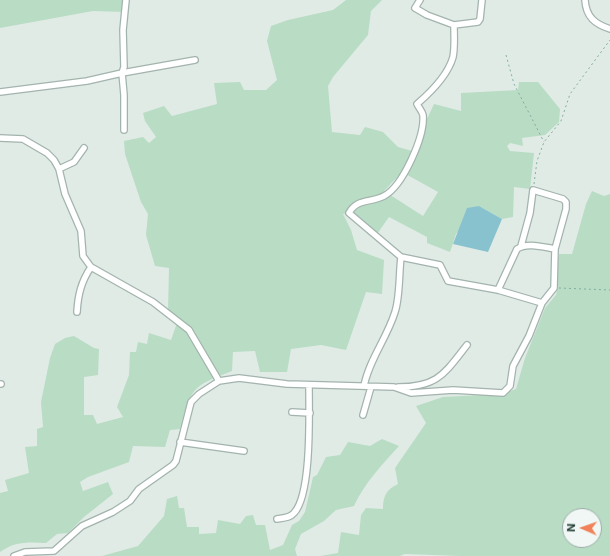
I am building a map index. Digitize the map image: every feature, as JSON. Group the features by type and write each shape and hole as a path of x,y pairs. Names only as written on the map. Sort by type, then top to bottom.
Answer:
{"street":[{"path":"124,130 124,95 122,73 124,67 123,30 126,0"},
{"path":"420,0 415,8 426,15 454,25 478,22 480,19 482,0"},
{"path":"585,0 589,15 593,21 610,29"},
{"path":"454,25 453,55 450,65 430,93 417,104 423,114 423,123 414,155 403,176 384,196 358,202 350,213 401,257 440,265 448,281 498,290 542,303"},
{"path":"0,92 87,81 195,60"},
{"path":"0,138 14,137 36,145 47,153 59,169 65,194 81,231 83,256 91,267 107,278 153,302 189,330 219,381"},
{"path":"59,169 74,162 84,148"},
{"path":"394,387 411,393 453,390 503,393 507,391 512,380 513,366 529,336 542,303 554,288 555,249 566,209 566,202 563,199 533,190 530,213 521,246 517,249 498,290"},
{"path":"521,246 555,249"},
{"path":"364,386 369,368 378,353 396,310 401,257"},
{"path":"77,312 82,280 91,267"},
{"path":"14,556 25,552 54,551 82,526 113,512 130,501 143,485 170,469 176,461 192,402 199,394 219,381 239,378 310,385 416,387 434,381 444,374 467,345"},
{"path":"277,519 284,518 294,513 301,500 306,469 310,413 310,385"},
{"path":"363,415 372,387"},
{"path":"292,412 310,413"},
{"path":"180,442 244,451"}],"path":[{"path":"533,190 537,161 544,142 561,121 570,94 610,40"},
{"path":"506,55 514,84 544,142"},
{"path":"554,288 610,290"}],"green space":[{"path":"0,0 129,0 125,12 93,11 0,28"},
{"path":"346,0 382,0 371,11 368,35 333,77 328,86 332,132 360,135 365,127 383,132 398,147 412,151 434,104 461,111 461,93 518,90 519,82 538,82 560,109 559,122 545,135 522,138 523,146 510,143 507,146 510,151 534,153 530,189 514,187 513,217 502,219 479,206 456,234 450,252 427,243 427,237 389,217 377,234 348,213 343,214 351,230 357,250 384,260 382,294 366,292 346,350 321,345 291,349 287,372 260,372 255,351 233,352 232,371 208,381 195,390 187,404 180,429 170,430 165,447 133,446 129,462 88,477 80,482 83,491 108,482 113,494 84,517 68,533 57,534 46,543 17,544 0,552 0,493 8,491 5,480 29,473 25,447 37,446 37,429 43,427 41,402 50,358 55,344 65,338 74,336 94,348 99,349 98,375 84,377 84,415 93,415 97,424 123,417 117,407 129,375 130,352 136,352 138,342 147,344 149,333 171,340 178,320 168,311 169,268 155,266 146,235 148,214 141,202 125,154 124,141 143,137 149,143 156,137 145,121 143,113 164,106 172,116 217,104 214,83 240,82 244,90 266,90 277,80 267,41 271,26 288,20 333,10","holes":["402,172 438,192 423,216 384,191"]},
{"path":"592,191 604,196 610,194 610,556 460,556 405,554 400,556 320,556 338,553 341,532 359,535 361,515 366,508 383,509 386,494 398,484 395,468 426,423 416,406 443,397 502,394 516,389 525,358 545,308 556,295 558,287 556,271 559,254 572,254 586,204"},
{"path":"382,439 399,446 369,481 358,497 354,506 336,510 324,521 301,534 295,549 297,556 102,556 138,546 164,516 167,499 177,496 179,508 184,508 187,527 199,527 199,534 216,533 218,520 240,524 246,516 253,515 256,525 265,525 270,550 283,545 292,525 299,521 305,512 313,477 317,475 326,457 340,455 348,442 370,446"}],"water":[{"path":"479,206 502,219 488,252 453,244 467,208"}]}
